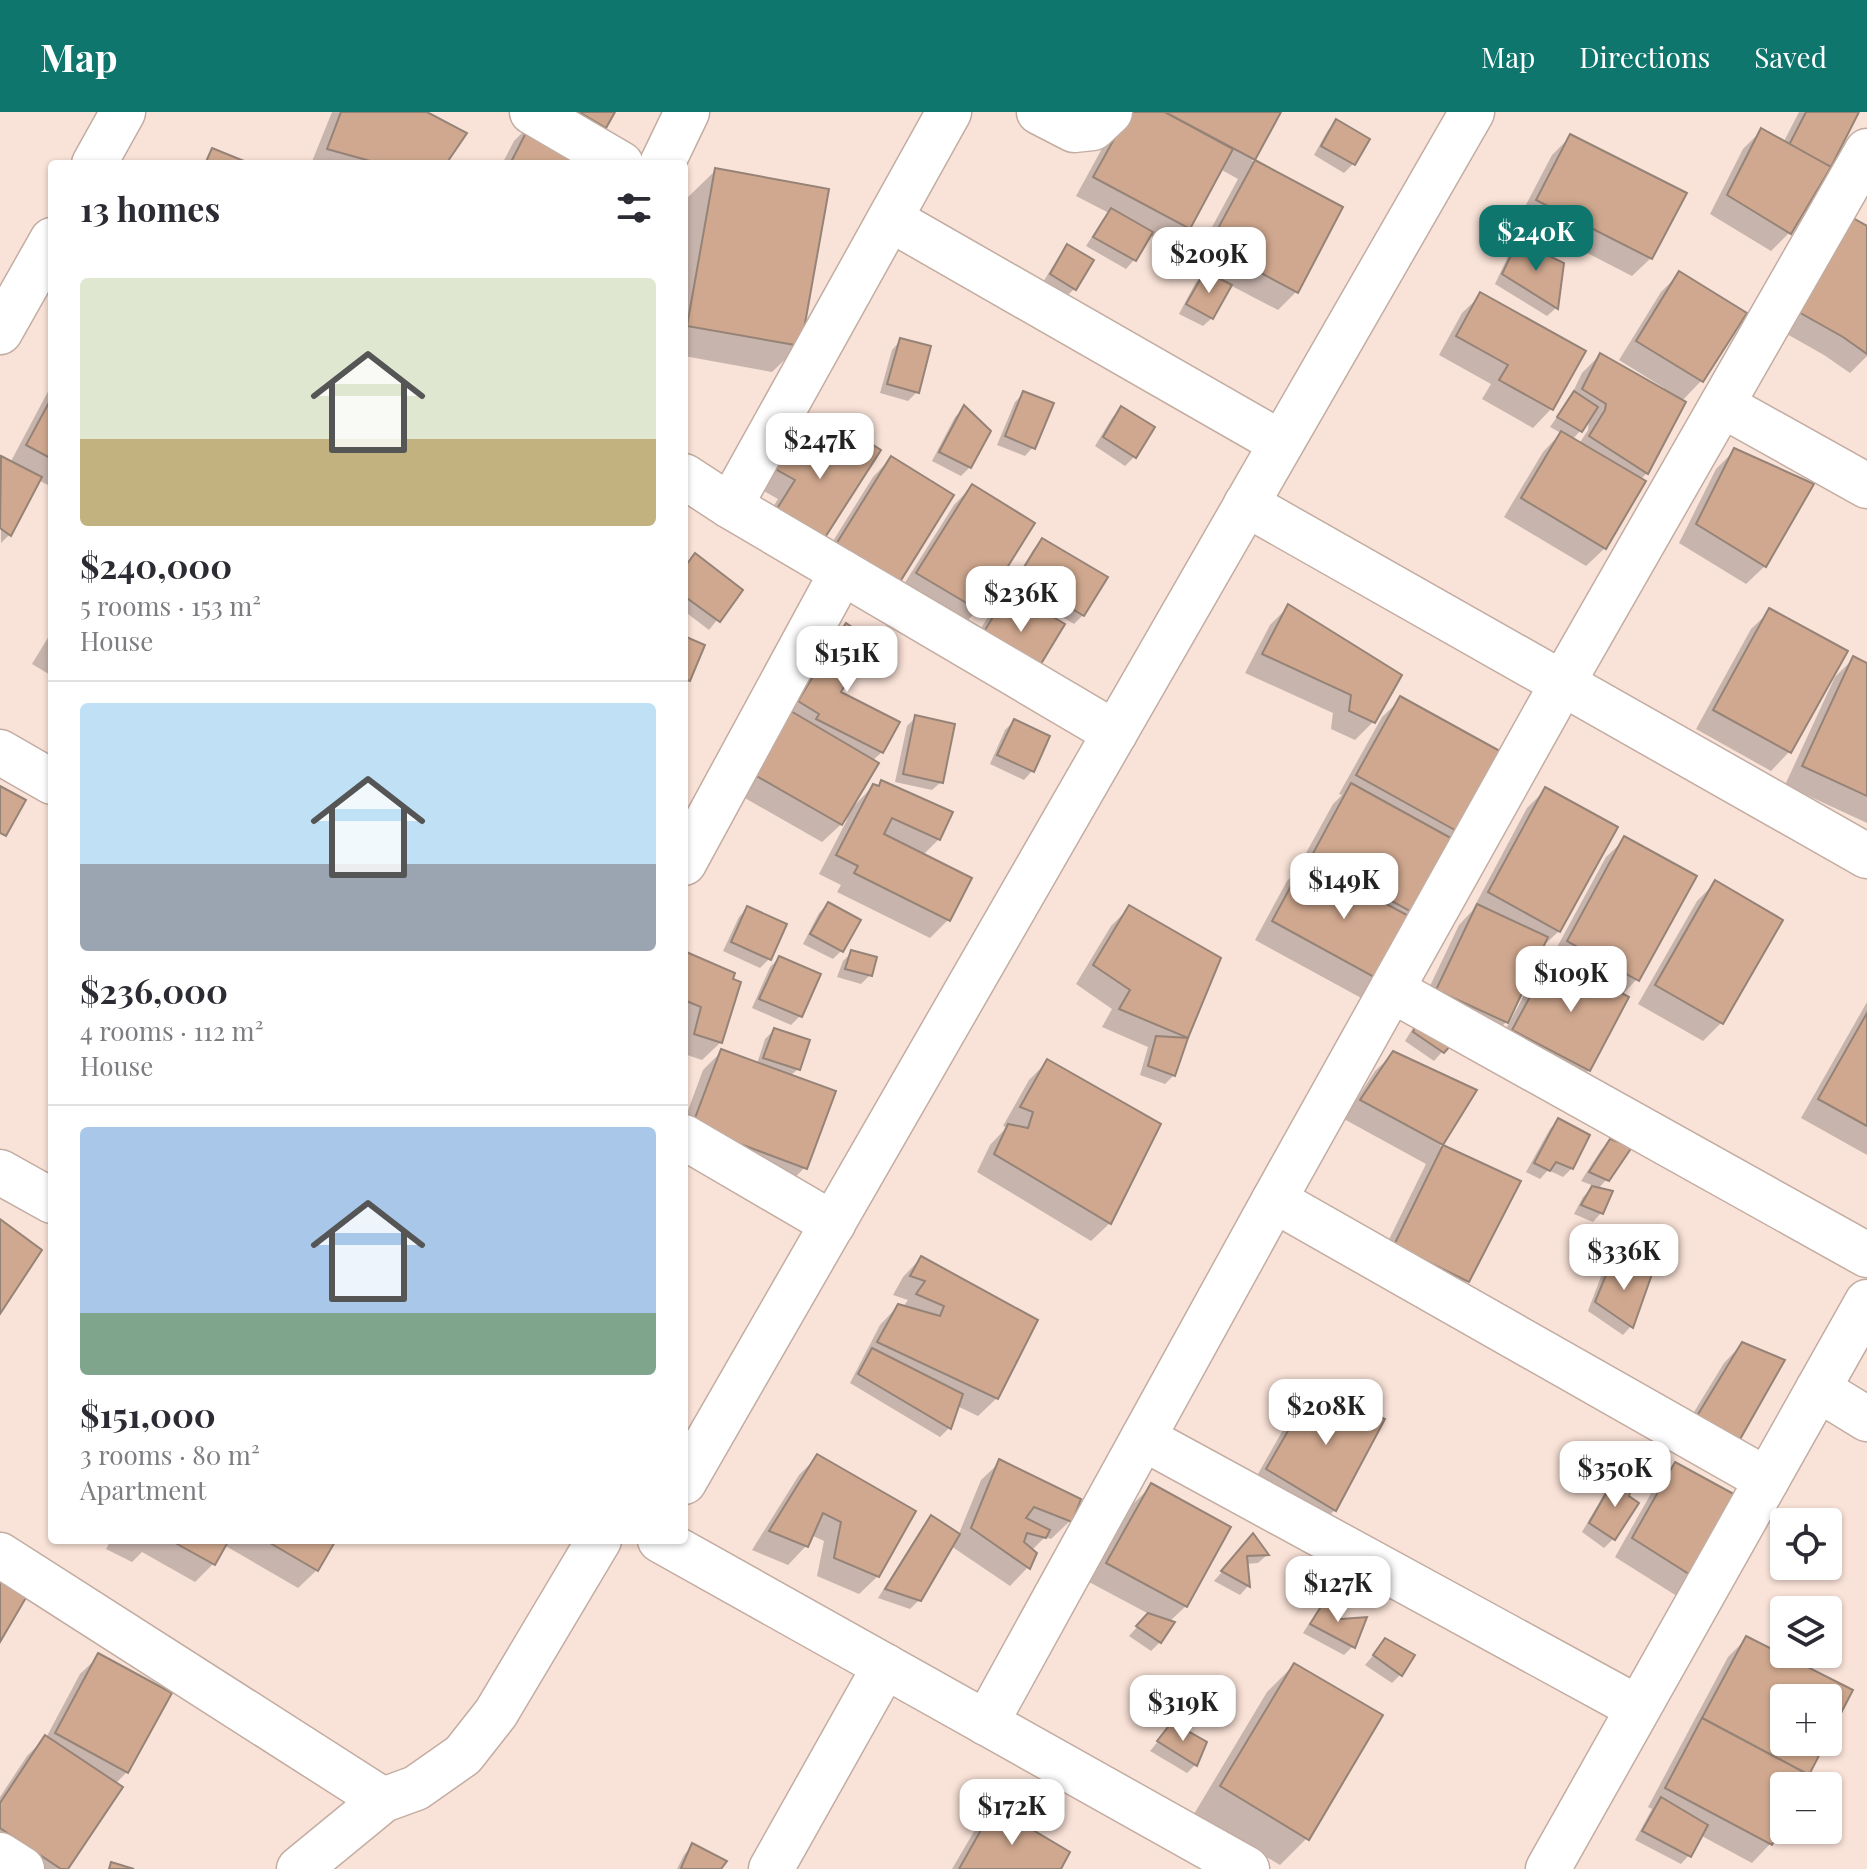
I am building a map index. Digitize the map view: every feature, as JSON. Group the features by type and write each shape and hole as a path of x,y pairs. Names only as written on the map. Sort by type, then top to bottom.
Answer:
{"street":[{"path":"96,160 123,112"},
{"path":"532,112 614,160"},
{"path":"664,160 687,112"},
{"path":"730,506 949,112"},
{"path":"1039,112 1074,130 1093,128 1110,112"},
{"path":"688,1475 1472,112"},
{"path":"986,1723 1562,684 1864,163"},
{"path":"890,219 1281,443"},
{"path":"0,332 48,247"},
{"path":"1722,405 1867,486"},
{"path":"688,479 1115,733"},
{"path":"1246,504 1867,856"},
{"path":"688,856 842,572"},
{"path":"0,752 48,780"},
{"path":"1392,990 1867,1255"},
{"path":"688,1139 833,1224"},
{"path":"0,1172 48,1199"},
{"path":"1274,1200 1767,1480"},
{"path":"1548,1869 1867,1302"},
{"path":"1818,1389 1867,1419"},
{"path":"1143,1438 1638,1708"},
{"path":"299,1869 383,1800 416,1788 463,1755 496,1713 597,1544"},
{"path":"667,1544 1247,1869"},
{"path":"0,1555 383,1800"},
{"path":"771,1869 885,1666"},
{"path":"0,1855 22,1869"}],"building":[{"path":"341,112 427,112 467,133 449,160 367,160 327,149"},
{"path":"579,112 615,112 606,128"},
{"path":"1129,112 1165,112 1233,149 1190,229 1093,177"},
{"path":"1165,112 1281,112 1255,160"},
{"path":"1806,112 1859,112 1831,167 1789,145"},
{"path":"1336,119 1370,139 1355,165 1321,146"},
{"path":"532,121 597,160 512,160"},
{"path":"1761,128 1831,167 1791,234 1727,195"},
{"path":"1570,134 1687,193 1652,259 1536,200"},
{"path":"212,148 242,160 207,160"},
{"path":"1255,160 1343,207 1298,293 1209,245"},
{"path":"715,168 829,189 801,346 688,326"},
{"path":"1111,208 1153,232 1136,261 1093,237"},
{"path":"1853,218 1867,226 1867,354 1795,310"},
{"path":"1518,241 1564,263 1558,309 1502,274"},
{"path":"1067,244 1094,260 1076,290 1050,274"},
{"path":"1205,271 1232,285 1213,319 1186,304"},
{"path":"1679,271 1747,313 1703,382 1636,341"},
{"path":"1480,292 1586,351 1553,410 1499,380 1508,365 1456,336"},
{"path":"900,338 931,346 919,393 887,384"},
{"path":"1600,353 1686,402 1648,474 1589,436 1606,404 1582,389"},
{"path":"1023,391 1054,403 1035,449 1005,436"},
{"path":"1574,391 1598,407 1582,432 1557,417"},
{"path":"48,404 48,457 26,445"},
{"path":"964,405 991,431 971,468 939,452"},
{"path":"1121,406 1155,427 1136,458 1103,437"},
{"path":"834,420 881,450 815,553 768,523 795,480 770,466 788,430 817,445"},
{"path":"1561,431 1646,481 1606,549 1521,498"},
{"path":"1734,448 1814,484 1766,567 1696,524"},
{"path":"1,456 42,477 11,536 0,528"},
{"path":"891,456 954,495 898,585 835,546"},
{"path":"972,484 1035,523 980,611 916,573"},
{"path":"1042,538 1108,577 1084,616 1018,577"},
{"path":"695,553 743,590 720,622 688,599 688,563"},
{"path":"1009,591 1065,624 1033,677 977,643"},
{"path":"1288,604 1402,675 1375,723 1349,711 1351,695 1262,654"},
{"path":"1769,608 1848,651 1791,753 1713,710"},
{"path":"846,623 872,640 841,692 900,722 883,753 816,719 819,714 798,701"},
{"path":"688,638 705,645 688,680"},
{"path":"1853,656 1867,663 1867,796 1802,766"},
{"path":"1400,696 1507,755 1462,834 1356,775"},
{"path":"784,707 879,763 842,825 746,770"},
{"path":"915,715 955,724 943,783 903,774"},
{"path":"1014,719 1050,736 1034,772 997,755"},
{"path":"881,780 953,812 940,840 892,818 884,834 972,878 950,921 854,873 858,866 836,855 873,784 879,786"},
{"path":"1351,783 1458,842 1417,915 1311,857"},
{"path":"0,786 26,800 6,836 0,833"},
{"path":"1545,787 1618,827 1560,932 1488,892"},
{"path":"1624,836 1697,876 1639,981 1567,941"},
{"path":"1305,860 1416,920 1383,982 1272,921"},
{"path":"1715,880 1783,920 1723,1024 1655,985"},
{"path":"828,902 861,920 843,952 810,934"},
{"path":"1477,904 1548,937 1508,1023 1436,990"},
{"path":"1129,905 1221,958 1188,1038 1119,1009 1130,990 1093,965"},
{"path":"747,906 787,924 771,960 731,942"},
{"path":"851,950 877,957 872,976 845,969"},
{"path":"688,953 735,973 733,979 741,982 722,1043 694,1034 701,1007 688,1002"},
{"path":"779,956 821,974 802,1017 759,999"},
{"path":"1552,956 1629,997 1590,1071 1512,1030"},
{"path":"1867,1013 1867,1126 1818,1099"},
{"path":"1421,1016 1459,1036 1444,1053 1413,1032"},
{"path":"774,1028 810,1040 800,1070 763,1058"},
{"path":"1156,1036 1188,1038 1175,1076 1148,1066"},
{"path":"721,1049 836,1091 807,1169 692,1126"},
{"path":"1393,1051 1477,1090 1443,1145 1360,1100"},
{"path":"1047,1059 1161,1124 1111,1224 994,1154 1008,1124 1028,1128 1033,1112 1020,1107"},
{"path":"1558,1118 1590,1135 1573,1169 1556,1162 1550,1171 1534,1163"},
{"path":"1610,1139 1632,1147 1609,1181 1589,1172"},
{"path":"1443,1145 1521,1181 1469,1282 1394,1245"},
{"path":"1592,1186 1613,1191 1603,1214 1581,1205"},
{"path":"0,1219 42,1250 0,1314"},
{"path":"921,1256 1038,1320 998,1399 877,1342 898,1304 940,1316 944,1306 916,1294 925,1281 910,1276"},
{"path":"1612,1260 1652,1274 1633,1328 1595,1302"},
{"path":"1742,1342 1785,1360 1739,1441 1697,1416"},
{"path":"872,1348 963,1394 951,1429 858,1374"},
{"path":"1314,1386 1385,1419 1336,1511 1266,1469"},
{"path":"817,1454 916,1511 879,1577 834,1558 841,1522 823,1513 808,1547 769,1531"},
{"path":"999,1459 1081,1499 1072,1522 1034,1507 1026,1518 1050,1530 1046,1538 1027,1533 1024,1542 1037,1553 1030,1569 971,1528"},
{"path":"1675,1462 1741,1498 1700,1581 1632,1538"},
{"path":"1615,1478 1634,1482 1629,1496 1639,1503 1615,1540 1589,1523"},
{"path":"1151,1483 1231,1527 1187,1607 1106,1563"},
{"path":"931,1515 960,1534 921,1601 885,1589"},
{"path":"1253,1533 1269,1555 1247,1556 1250,1587 1221,1571"},
{"path":"177,1544 227,1544 215,1565"},
{"path":"272,1544 334,1544 318,1571"},
{"path":"0,1581 27,1596 0,1642"},
{"path":"1327,1597 1341,1619 1367,1617 1355,1648 1310,1624"},
{"path":"1148,1613 1175,1622 1161,1643 1136,1626"},
{"path":"1746,1636 1770,1648 1770,1668 1809,1668 1841,1684 1770,1684 1770,1754 1702,1718"},
{"path":"1385,1638 1415,1655 1402,1676 1373,1655"},
{"path":"98,1653 172,1693 128,1773 55,1733"},
{"path":"1294,1663 1383,1715 1309,1840 1220,1786"},
{"path":"1842,1684 1853,1690 1842,1711"},
{"path":"1702,1718 1803,1772 1770,1772 1770,1844 1665,1788"},
{"path":"1172,1722 1207,1742 1197,1766 1157,1741"},
{"path":"45,1735 123,1787 68,1869 61,1869 0,1828 0,1803"},
{"path":"1773,1756 1819,1756 1811,1772 1803,1772"},
{"path":"1661,1797 1708,1825 1691,1857 1642,1831"},
{"path":"994,1807 1070,1852 1061,1869 959,1869"},
{"path":"692,1843 727,1861 721,1869 681,1868"},
{"path":"111,1862 134,1869 109,1869"}]}
